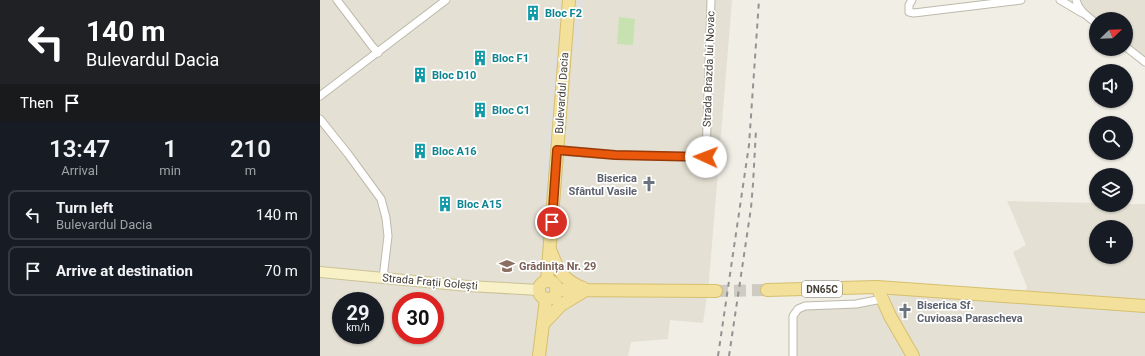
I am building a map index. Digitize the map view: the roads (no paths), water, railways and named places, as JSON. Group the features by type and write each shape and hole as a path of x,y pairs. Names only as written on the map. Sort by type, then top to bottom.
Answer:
{"main road":[{"name":"Bulevardul Dacia","path":"539,356 547,290 569,0"},
{"path":"550,250 554,262 564,278 574,285 586,290"},
{"name":"Strada Frații Golești","path":"320,272 468,286 547,290 716,291"},
{"path":"877,287 890,316 913,356"},
{"name":"DN65C","path":"767,290 877,287 1145,306"},
{"path":"543,324 561,304 586,290"}],"street":[{"path":"338,0 378,53"},
{"path":"320,96 446,0"},
{"name":"Strada Brazda lui Novac","path":"557,150 615,155 706,157 711,0"},
{"path":"912,0 908,12 914,13 1021,0"},
{"path":"1060,0 1089,18"},
{"path":"1076,0 1085,15"},
{"path":"1133,53 1145,62"},
{"path":"320,119 381,199 386,218 388,236 383,278"},
{"path":"793,356 793,316 798,309 806,306 856,304 882,299"}],"tunnel":[{"path":"716,291 767,290"}],"railway":[{"path":"718,356 749,145 759,0"},
{"path":"729,356 751,208 756,130"}],"place":[{"name":"Bloc F2","path":"533,13"},
{"name":"Bloc F1","path":"480,58"},
{"name":"Bloc D10","path":"420,75"},
{"name":"Bloc C1","path":"480,110"},
{"name":"Bloc A16","path":"420,151"},
{"name":"Biserica Sfântul Vasile","path":"649,184"},
{"name":"Bloc A15","path":"445,204"},
{"name":"Grădinița Nr. 29","path":"507,266"},
{"name":"Biserica Sf. Cuvioasa Parascheva","path":"905,311"}]}
